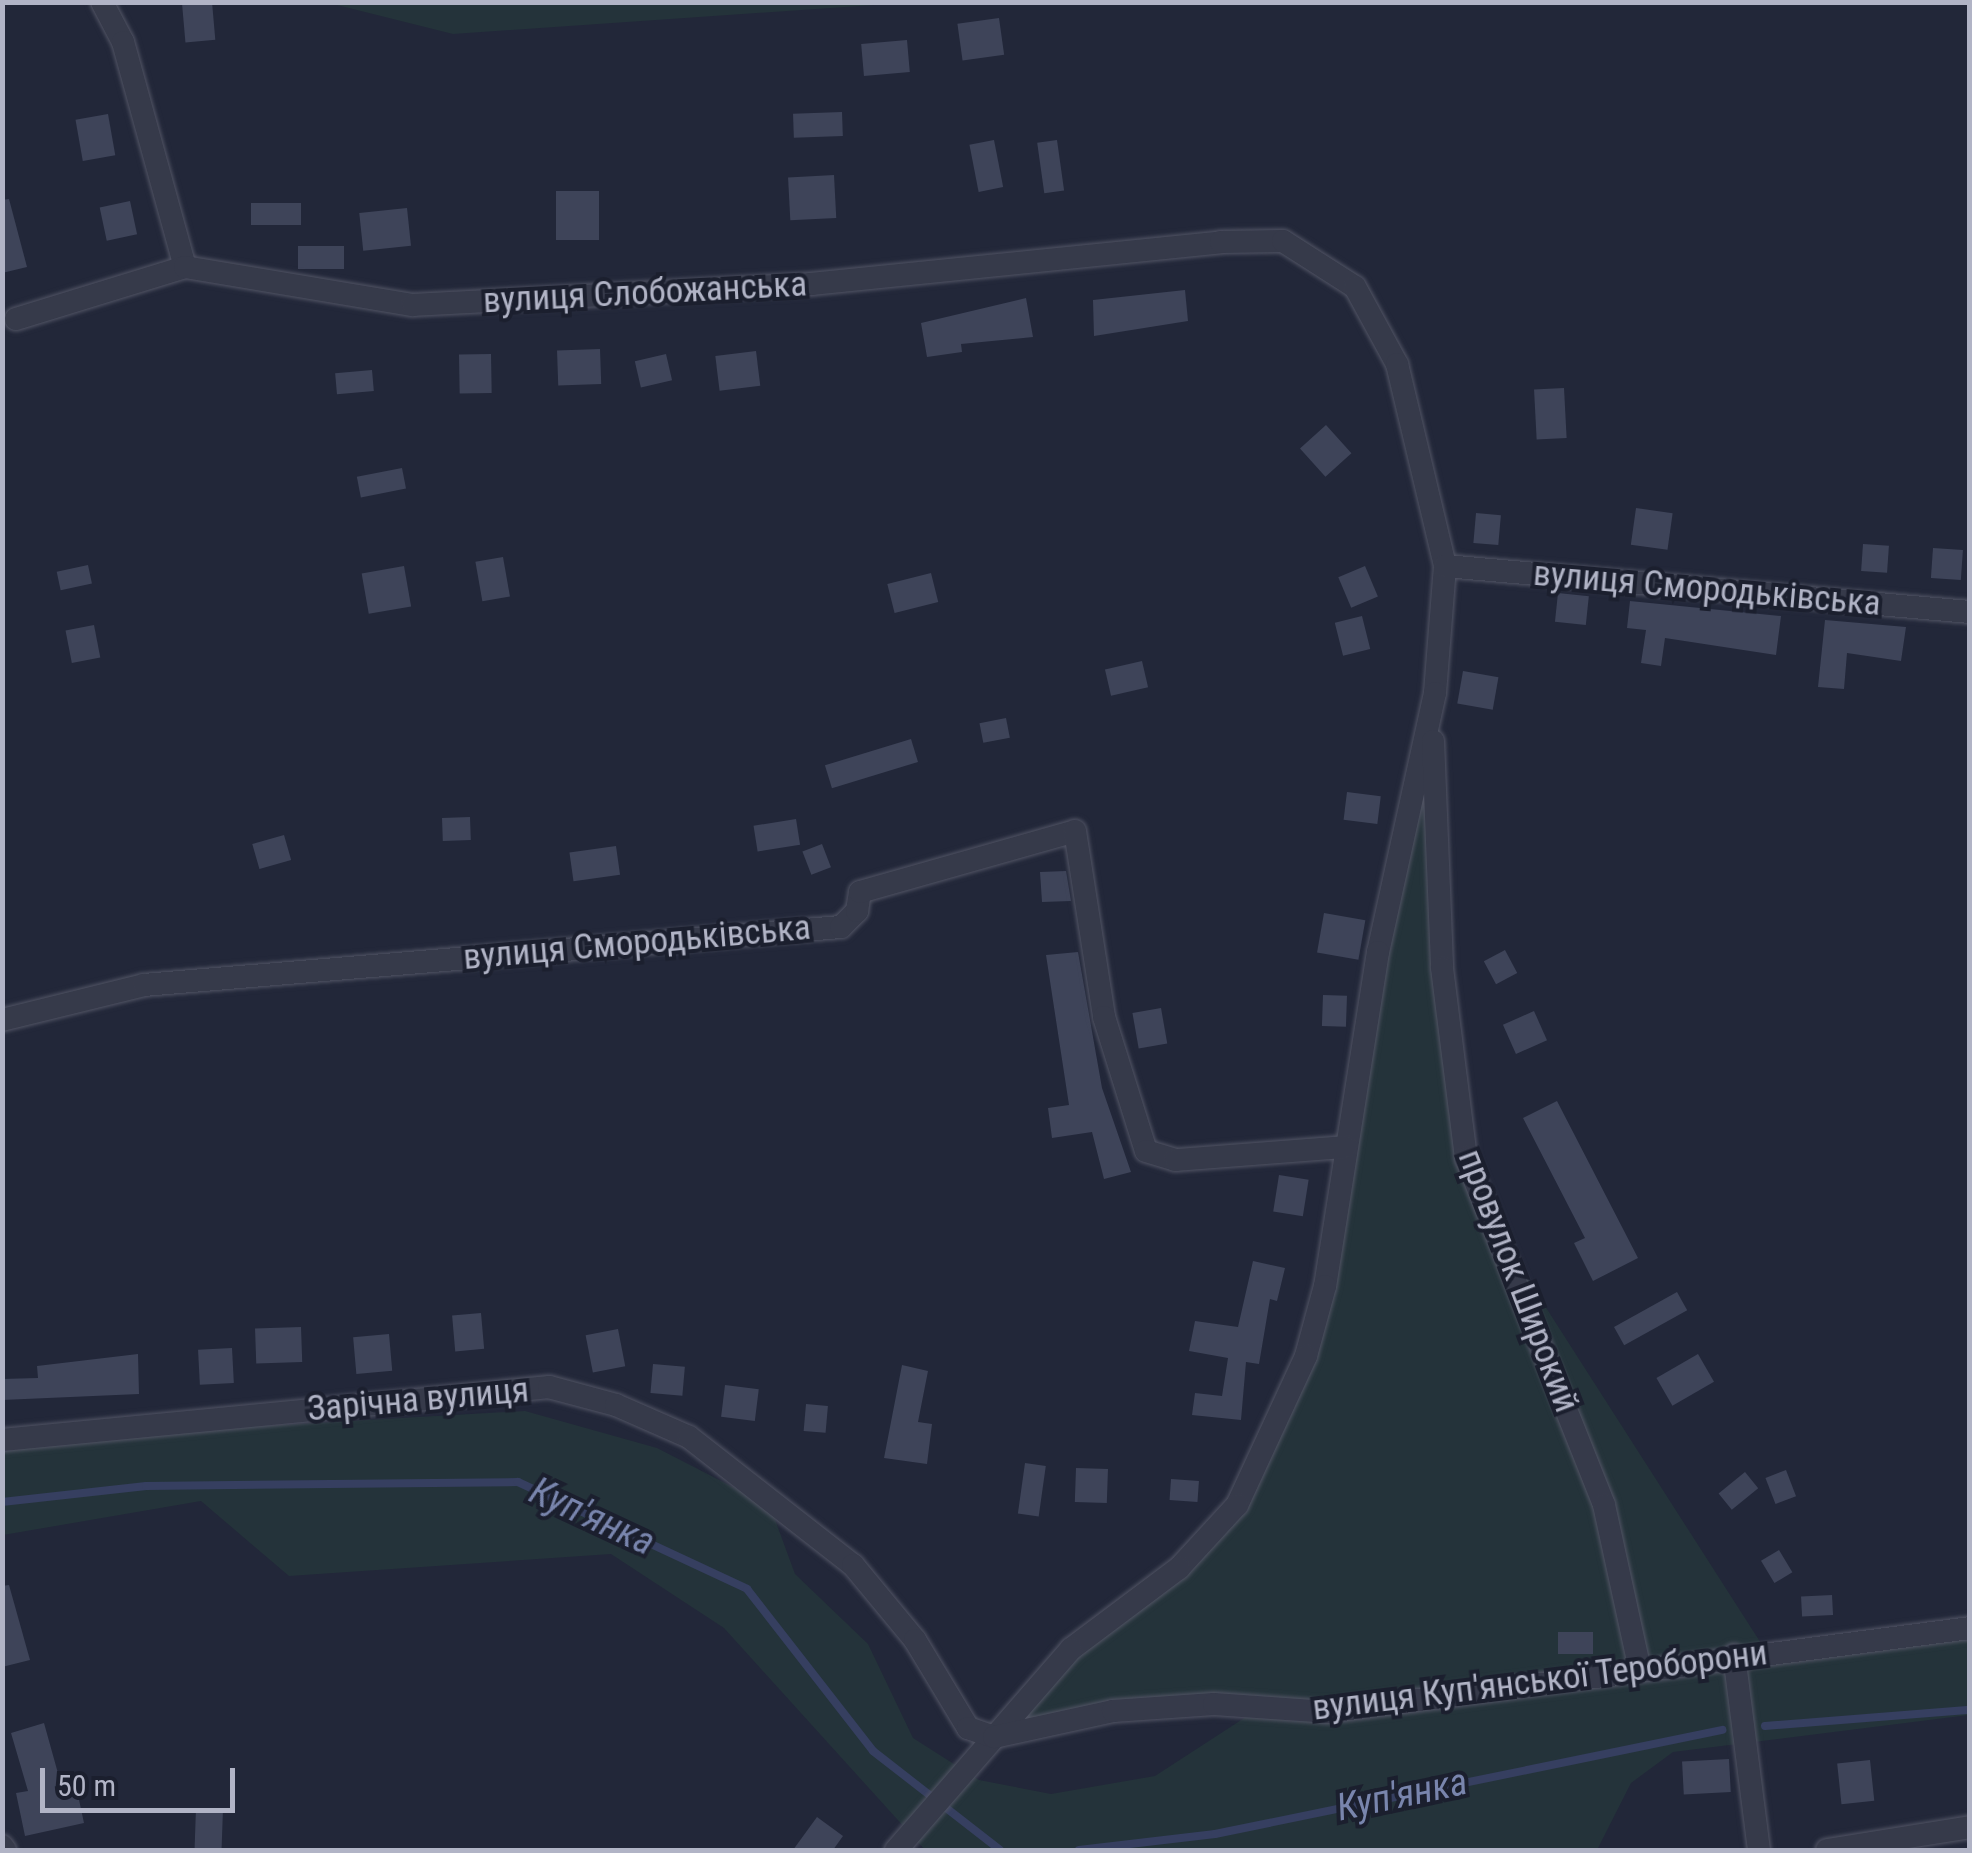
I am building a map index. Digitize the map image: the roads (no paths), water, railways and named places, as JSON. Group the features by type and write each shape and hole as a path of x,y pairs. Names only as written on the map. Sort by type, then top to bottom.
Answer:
{"street":[{"path":"102,2 123,42 185,267"},
{"name":"вулиця Слобожанська","path":"16,319 185,267 413,305 811,284 1283,240 1356,287 1397,364 1445,566"},
{"path":"896,1850 1097,1623 1179,1568 1237,1505 1306,1356 1378,952 1432,708 1445,566"},
{"name":"вулиця Смородьківська","path":"1445,566 1970,612"},
{"name":"провулок Широкий","path":"1432,708 1442,968 1466,1158 1604,1504 1639,1666"},
{"name":"вулиця Смородьківська","path":"2,1020 144,986 841,927 857,911 860,892 1074,831 1104,1017 1146,1151 1176,1160 1346,1146"},
{"name":"Зарічна вулиця","path":"2,1440 549,1387 616,1405 689,1437 853,1565 915,1640 968,1728 994,1738"},
{"name":"вулиця Куп'янської Тероборони","path":"994,1738 1113,1710 1214,1704 1327,1712 1484,1696 1639,1666 1970,1628"},
{"path":"1734,1655 1759,1850"},
{"path":"1827,1850 1970,1827"}],"waterway":[{"name":"Куп'янка","path":"2,1502 146,1486 518,1482 747,1589 873,1751 1000,1850"},
{"name":"Куп'янка","path":"1765,1726 1970,1710"},
{"name":"Куп'янка","path":"1079,1850 1215,1834 1722,1730"}]}
